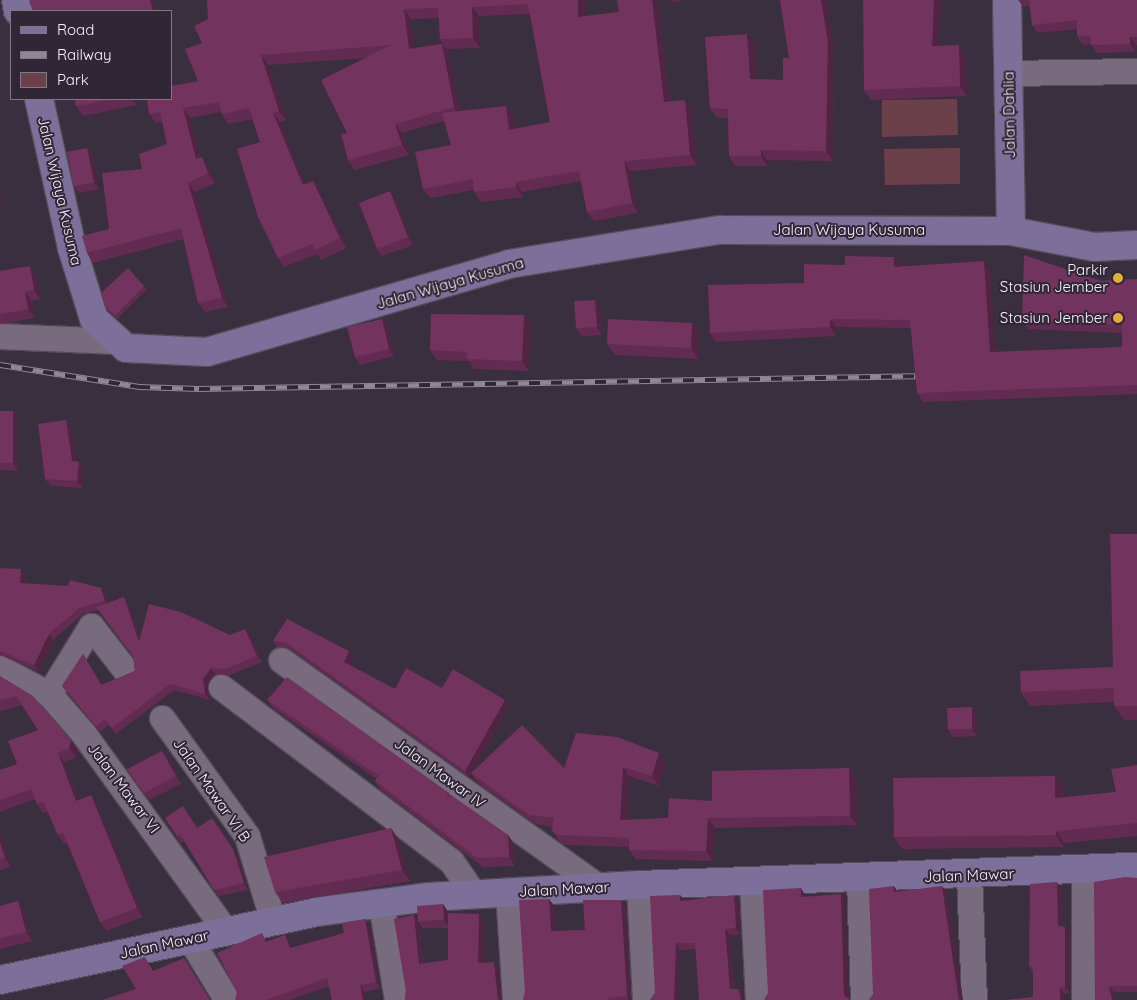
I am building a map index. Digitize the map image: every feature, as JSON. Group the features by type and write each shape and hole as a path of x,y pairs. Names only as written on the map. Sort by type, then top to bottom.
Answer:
{"street":[{"name":"Jalan Dahlia","path":"1007,0 1011,231"},
{"path":"1008,73 1137,71"},
{"name":"Jalan Wijaya Kusuma","path":"39,100 72,248 94,319 114,341 136,349 207,352 509,264 720,230 1011,231 1094,247 1137,245"},
{"path":"0,336 114,341"},
{"path":"49,694 91,626 126,671"},
{"name":"Jalan Mawar IV","path":"281,660 598,887"},
{"name":"Jalan Mawar VI","path":"0,668 49,694 94,748 226,931"},
{"path":"221,687 451,861 474,894"},
{"name":"Jalan Mawar VI B","path":"162,718 247,836 273,921"},
{"name":"Jalan Mawar","path":"0,980 273,921 381,904 474,894 639,885 1084,871 1137,867"},
{"path":"1084,871 1084,1000"},
{"path":"969,875 974,1000"},
{"path":"859,879 863,1000"},
{"path":"752,882 758,1000"},
{"path":"639,885 645,1000"},
{"path":"508,891 515,1000"},
{"path":"381,904 397,1000"},
{"path":"190,938 227,1000"}],"green space":[{"path":"957,99 958,135 882,137 882,100"},
{"path":"960,148 960,184 885,185 884,149"}],"building":[{"path":"150,0 153,10 33,10 29,1"},
{"path":"207,0 578,0 578,17 619,12 617,0 652,0 664,102 685,100 690,155 624,161 632,203 587,212 579,171 515,182 516,187 474,192 473,179 423,189 415,152 451,145 442,113 506,106 509,130 550,122 528,4 472,7 473,38 440,39 438,8 404,9 409,49 442,44 454,107 395,124 402,145 348,160 341,134 347,133 321,80 391,45 261,55 279,111 273,113 303,185 313,181 340,238 315,250 312,244 278,258 258,217 237,149 260,142 249,108 222,114 219,102 183,108 196,159 202,157 208,173 188,183 222,298 198,303 181,228 87,253 82,236 109,229 102,173 142,169 139,154 167,144 160,112 149,114 147,100 172,100 172,86 198,81 185,49 202,43 194,26 208,19"},
{"path":"780,0 821,0 828,42 826,151 761,150 761,156 729,156 728,109 710,108 705,37 747,34 750,79 783,80 783,58 789,58"},
{"path":"863,0 934,0 932,46 959,45 960,86 864,90"},
{"path":"1029,0 1137,0 1137,37 1130,37 1130,44 1091,45 1091,36 1077,36 1077,20 1032,25"},
{"path":"75,100 109,100 76,106"},
{"path":"87,148 94,182 74,186 67,152"},
{"path":"390,191 408,237 377,249 359,203"},
{"path":"1024,255 1101,281 1137,279 1137,385 917,393 910,320 830,319 830,327 710,333 708,285 804,283 804,264 845,265 845,256 894,257 894,267 984,261 990,352 1122,347 1122,325 1022,320"},
{"path":"30,266 34,290 25,292 28,309 0,314 0,271"},
{"path":"128,268 144,286 115,315 105,307 101,293"},
{"path":"595,300 597,327 576,328 574,301"},
{"path":"431,314 524,315 522,361 467,359 467,352 430,350"},
{"path":"382,319 389,349 355,357 347,327"},
{"path":"608,319 692,323 691,348 607,344"},
{"path":"0,411 13,411 13,463 0,463"},
{"path":"66,420 72,461 79,462 77,481 45,479 38,424"},
{"path":"1110,534 1137,534 1137,706 1114,706 1114,688 1021,692 1020,671 1113,667"},
{"path":"0,568 21,569 20,583 68,586 70,580 101,588 105,601 79,608 49,634 34,665 0,651"},
{"path":"124,597 139,642 149,604 181,612 230,635 245,629 257,656 225,669 211,668 203,679 205,694 170,684 112,728 105,719 96,726 62,686 83,654 101,685 135,671 133,656 96,607"},
{"path":"287,619 349,651 344,662 395,689 406,668 442,688 453,669 505,700 465,771 285,642 273,641"},
{"path":"0,676 33,696 71,741 69,748 58,753 76,801 91,795 137,908 100,922 63,832 58,835 43,801 37,804 31,789 0,800 0,770 17,764 8,741 38,730 16,696 0,700"},
{"path":"287,677 449,793 446,800 451,795 508,835 509,857 477,858 375,781 379,776 267,700"},
{"path":"972,707 972,729 948,729 947,708"},
{"path":"522,725 564,768 576,733 617,737 659,753 652,776 623,767 620,820 668,818 669,798 712,801 712,771 849,768 850,816 708,818 706,851 629,850 629,838 558,835 552,831 554,818 529,815 471,773"},
{"path":"162,751 176,776 144,793 127,769"},
{"path":"1137,765 1137,823 1056,831 1056,835 894,837 893,778 1055,776 1055,798 1116,792 1111,769"},
{"path":"183,806 197,828 212,818 233,849 244,883 214,890 180,834 177,836 165,818"},
{"path":"391,828 402,870 275,892 264,857"},
{"path":"0,843 5,858 0,859"},
{"path":"1125,877 1137,878 1137,986 1109,986 1112,1000 1095,1000 1094,882"},
{"path":"1057,882 1058,926 1065,927 1065,987 1060,987 1060,1000 1005,1000 1033,997 1033,967 1029,966 1030,884"},
{"path":"894,886 894,892 942,886 959,1000 869,1000 873,994 869,889"},
{"path":"801,888 801,897 841,894 844,995 850,1000 764,1000 768,993 763,890"},
{"path":"680,895 680,901 734,895 736,928 725,929 730,989 739,989 741,1000 699,1000 695,943 676,943 674,1000 650,1000 655,993 650,896"},
{"path":"549,899 551,931 585,930 583,900 621,900 627,996 608,998 608,1000 523,1000 525,992 519,900"},
{"path":"18,901 26,932 0,938 0,906"},
{"path":"443,904 444,920 418,921 417,906"},
{"path":"448,913 479,914 478,963 494,962 498,1000 405,1000 406,991 394,919 414,915 419,964 448,960"},
{"path":"365,919 376,982 360,985 363,1000 332,1000 327,978 266,1000 235,1000 237,992 217,953 262,933 266,942 285,935 290,948 344,933 342,923"},
{"path":"145,957 153,971 184,958 210,1000 102,1000 136,989 122,966"}],"railway":[{"path":"0,365 139,387 199,389 928,376"}],"place":[{"name":"Parkir Stasiun Jember","path":"1118,278"},
{"name":"Stasiun Jember","path":"1118,318"}]}
